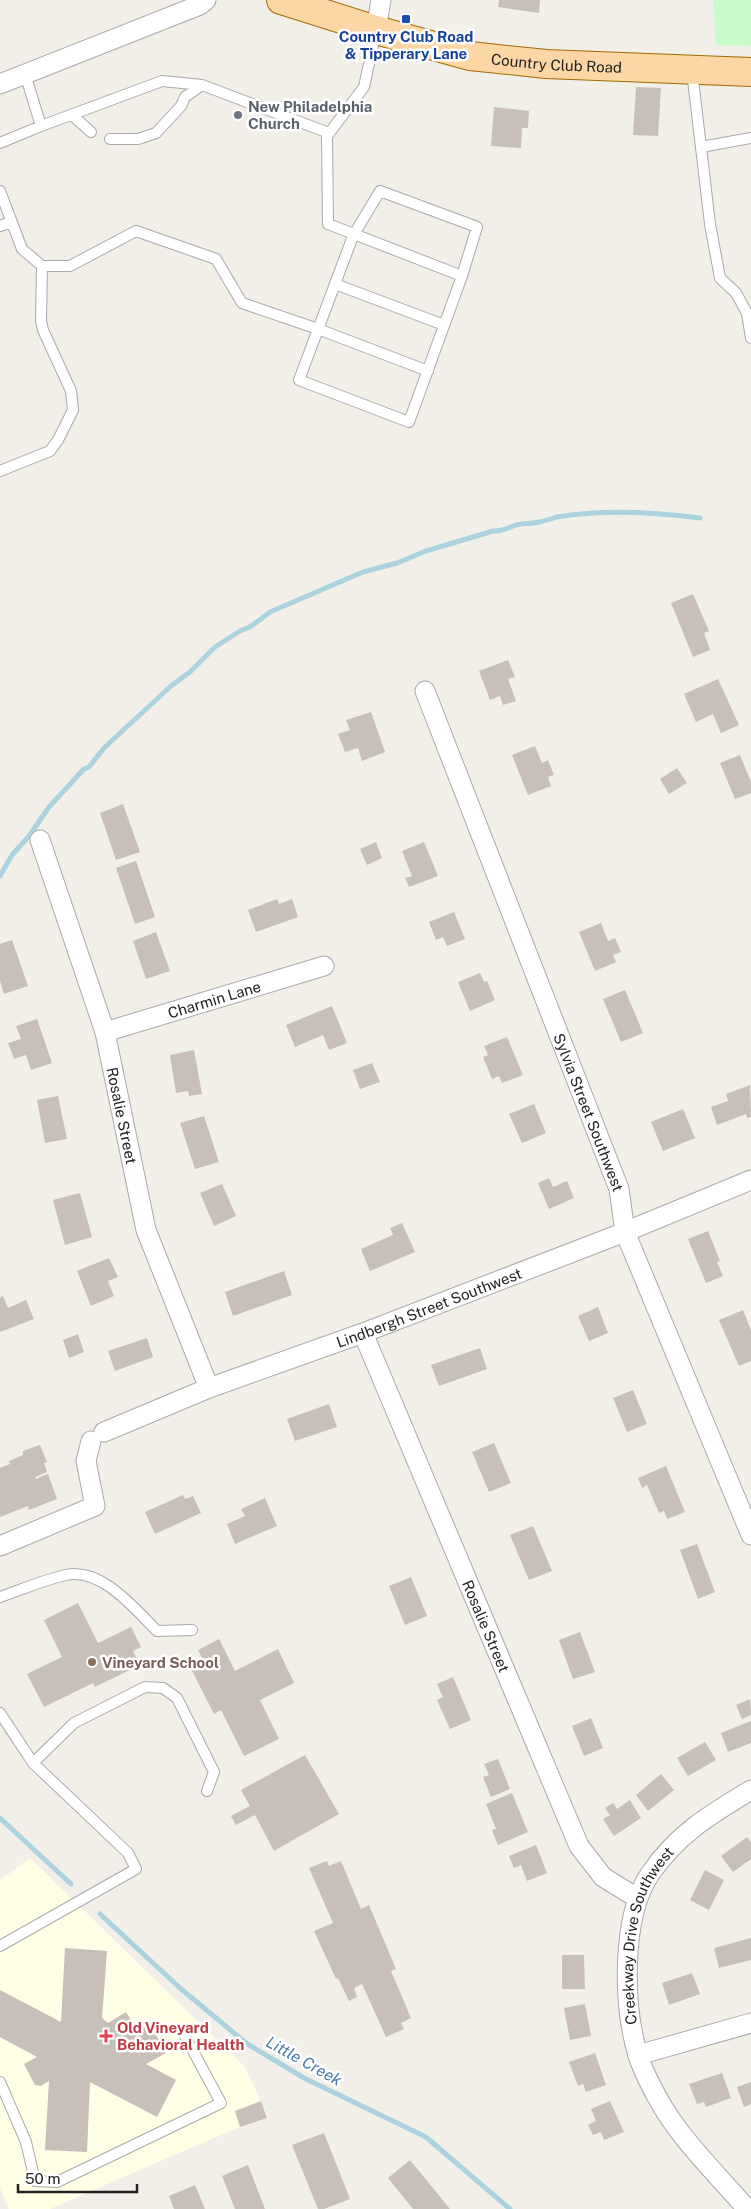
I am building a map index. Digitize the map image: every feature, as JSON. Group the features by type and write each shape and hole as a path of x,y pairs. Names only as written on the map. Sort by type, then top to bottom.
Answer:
{"main road":[{"name":"Country Club Road","path":"281,0 376,30 470,56 546,64 751,72"}],"street":[{"path":"0,84 200,5 206,0"},
{"path":"376,30 381,0"},
{"name":"Sylvia Street Southwest","path":"425,691 619,1189 625,1232 751,1535"},
{"name":"Rosalie Street","path":"40,840 105,1032 146,1230 209,1388"},
{"name":"Charmin Lane","path":"105,1032 324,966"},
{"name":"Lindbergh Street Southwest","path":"0,1546 95,1506 86,1461 98,1436 209,1388 363,1333 625,1232 751,1180"},
{"name":"Rosalie Street","path":"363,1333 579,1846 603,1877 637,1898"},
{"name":"Creekway Drive Southwest","path":"747,2209 679,2130 657,2097 638,2055 626,1987 629,1946 637,1898 650,1874 677,1842 702,1820 751,1790"},
{"path":"638,2055 751,2023"}],"lane":[{"path":"376,30 364,87 327,136 328,224 353,236 462,276"},
{"path":"692,70 710,224 720,278 736,293 747,313 751,338"},
{"path":"24,74 42,126"},
{"path":"0,142 162,81 202,85 329,133"},
{"path":"110,139 138,139 156,133 181,106 185,97 202,85"},
{"path":"73,116 91,132"},
{"path":"701,148 751,138"},
{"path":"380,191 477,227 462,276 409,422 299,380 353,236 380,191"},
{"path":"0,192 22,249 42,266 70,266 136,231 216,259 242,303 318,329 428,371"},
{"path":"0,226 12,222"},
{"path":"0,471 50,451 58,440 73,410 71,391 44,330 42,321 42,266"},
{"path":"335,284 444,325"},
{"path":"0,1597 67,1574 84,1575 113,1588 156,1631 192,1630"},
{"path":"33,1764 74,1723 145,1687 163,1688 177,1698 214,1772 207,1791"},
{"path":"0,1713 33,1764 128,1852 136,1869 0,1946"},
{"path":"0,2082 26,2142 35,2181 57,2182 221,2103 184,2036"}],"shaded area":[{"name":"Old Vineyard Behavioral Health","path":"30,1858 245,2067 267,2115 50,2209 9,2209 0,2188 0,1880"}],"green space":[{"path":"713,0 751,0 751,46 716,45"}],"building":[{"path":"499,0 540,0 539,13 498,7"},
{"path":"636,87 661,88 658,136 633,135"},
{"path":"494,107 529,111 528,128 522,128 521,148 491,146"},
{"path":"693,594 709,631 704,633 710,650 693,657 671,603"},
{"path":"508,660 515,677 508,679 516,701 503,705 500,696 490,700 479,671"},
{"path":"718,679 739,725 721,733 713,714 696,722 684,694"},
{"path":"371,712 385,752 362,761 358,748 345,752 338,734 350,730 346,720"},
{"path":"535,746 542,763 548,760 554,775 548,777 551,786 528,795 512,755"},
{"path":"740,755 751,782 751,793 735,799 720,763"},
{"path":"677,768 687,783 669,794 660,779"},
{"path":"123,804 140,852 116,860 100,813"},
{"path":"376,842 382,858 367,865 360,849"},
{"path":"424,842 438,876 409,887 405,878 412,876 402,851"},
{"path":"136,861 155,917 135,924 116,868"},
{"path":"277,899 279,904 292,899 298,917 256,932 248,910"},
{"path":"454,912 465,939 447,946 443,937 436,940 429,922"},
{"path":"601,923 608,941 615,938 621,952 613,955 616,962 595,971 579,932"},
{"path":"156,932 170,971 146,979 133,941"},
{"path":"12,940 28,986 4,994 0,981 0,944"},
{"path":"480,973 484,982 487,981 495,1000 470,1011 458,982"},
{"path":"625,990 643,1033 621,1042 603,999"},
{"path":"332,1006 347,1043 329,1050 323,1035 295,1047 286,1025"},
{"path":"37,1019 52,1063 31,1070 26,1055 14,1059 8,1043 21,1039 16,1026"},
{"path":"507,1037 523,1075 502,1083 499,1076 492,1079 483,1057 488,1055 484,1046"},
{"path":"194,1050 202,1094 189,1096 188,1091 176,1093 170,1055"},
{"path":"372,1063 380,1082 360,1089 353,1070"},
{"path":"750,1085 751,1117 747,1118 746,1114 717,1125 711,1107 728,1101 726,1094"},
{"path":"58,1096 67,1139 45,1143 37,1100"},
{"path":"534,1104 546,1133 522,1143 509,1114"},
{"path":"683,1109 695,1138 663,1151 651,1122"},
{"path":"204,1116 219,1162 195,1169 180,1123"},
{"path":"549,1178 553,1187 567,1181 574,1198 549,1209 538,1183"},
{"path":"222,1184 236,1216 214,1226 200,1193"},
{"path":"80,1193 92,1237 65,1245 53,1200"},
{"path":"402,1223 415,1252 370,1271 361,1249 393,1235 390,1228"},
{"path":"708,1231 720,1261 717,1262 723,1276 706,1283 688,1239"},
{"path":"109,1258 118,1277 108,1281 114,1296 91,1306 77,1271"},
{"path":"284,1271 292,1295 233,1316 225,1292"},
{"path":"3,1296 8,1308 26,1300 34,1319 0,1332 0,1298"},
{"path":"598,1307 608,1333 589,1341 578,1316"},
{"path":"743,1310 751,1330 751,1361 739,1366 719,1320"},
{"path":"78,1334 84,1352 69,1358 63,1340"},
{"path":"147,1338 153,1357 115,1371 108,1351"},
{"path":"480,1348 487,1369 439,1386 431,1365"},
{"path":"633,1390 647,1424 627,1432 613,1398"},
{"path":"329,1404 337,1427 295,1441 287,1419"},
{"path":"494,1443 511,1483 489,1492 472,1452"},
{"path":"40,1445 47,1462 44,1463 47,1472 35,1477 36,1479 48,1474 57,1499 29,1510 28,1506 0,1517 0,1468 10,1464 9,1461 23,1455 23,1451"},
{"path":"666,1466 685,1512 667,1519 664,1511 659,1513 647,1485 642,1488 638,1478"},
{"path":"183,1495 185,1499 193,1496 201,1513 155,1534 145,1512"},
{"path":"265,1498 277,1526 235,1544 227,1524 245,1516 241,1509"},
{"path":"533,1526 552,1571 529,1580 510,1535"},
{"path":"697,1544 715,1592 698,1599 680,1550"},
{"path":"411,1577 427,1616 405,1625 389,1586"},
{"path":"78,1603 98,1643 131,1627 141,1647 133,1651 140,1665 95,1687 93,1683 44,1707 27,1674 62,1657 44,1620"},
{"path":"580,1632 595,1672 573,1679 559,1640"},
{"path":"219,1639 235,1671 278,1649 294,1683 260,1700 279,1739 244,1756 221,1710 214,1714 189,1665 202,1658 198,1650"},
{"path":"453,1677 471,1720 450,1729 437,1700 443,1697 437,1684"},
{"path":"750,1699 751,1715 742,1719 736,1705"},
{"path":"591,1718 603,1748 584,1756 572,1726"},
{"path":"751,1721 751,1743 728,1752 721,1733"},
{"path":"705,1742 716,1760 688,1776 677,1758"},
{"path":"305,1755 339,1814 274,1851 255,1815 236,1825 231,1816 250,1806 241,1790"},
{"path":"498,1759 510,1789 491,1797 483,1777 489,1775 484,1764"},
{"path":"661,1774 674,1790 648,1811 636,1795"},
{"path":"512,1793 528,1832 498,1845 492,1830 496,1829 486,1804"},
{"path":"630,1800 641,1818 614,1836 603,1819 610,1815 605,1808 613,1803 617,1809"},
{"path":"747,1837 751,1842 751,1859 733,1872 721,1856"},
{"path":"536,1845 547,1873 527,1881 521,1865 514,1868 509,1856"},
{"path":"327,1861 329,1866 341,1861 361,1909 369,1905 396,1969 391,1971 411,2018 401,2023 404,2029 386,2037 362,1984 354,1988 357,1997 349,2001 338,1978 336,1979 314,1931 333,1923 309,1868"},
{"path":"705,1870 724,1880 709,1910 690,1900"},
{"path":"751,1938 751,1960 719,1968 714,1948"},
{"path":"65,1948 107,1951 102,2018 108,2023 126,2012 137,2031 150,2024 166,2053 146,2064 176,2080 157,2117 90,2082 87,2152 45,2150 49,2081 41,2086 35,2085 24,2064 37,2057 0,2037 0,1990 61,2022"},
{"path":"562,1955 584,1955 585,1989 562,1989"},
{"path":"692,1973 700,1994 669,2005 662,1983"},
{"path":"585,2004 591,2036 570,2040 564,2008"},
{"path":"595,2053 606,2085 586,2092 583,2084 578,2086 569,2062"},
{"path":"722,2073 731,2098 706,2107 704,2102 697,2104 689,2084"},
{"path":"751,2082 751,2104 744,2107 737,2087"},
{"path":"261,2101 267,2118 240,2127 235,2111"},
{"path":"610,2101 624,2132 604,2140 601,2132 593,2135 588,2125 596,2121 591,2109"},
{"path":"324,2133 350,2199 324,2209 318,2209 292,2145"},
{"path":"410,2160 450,2209 413,2209 388,2178"},
{"path":"248,2165 265,2209 235,2209 222,2176"},
{"path":"195,2185 205,2209 174,2209 169,2196"}],"waterway":[{"path":"0,876 12,855 29,836 49,807 84,769 89,767 104,748 171,686 190,672 215,647 250,627 270,612 363,572 397,563 426,551 519,524 536,523 575,514 611,512 665,514 700,518"},
{"name":"Little Creek","path":"0,1818 71,1884"},
{"name":"Little Creek","path":"100,1914 180,1988 246,2043 304,2078 426,2137 510,2209"}],"place":[{"name":"Country Club Road & Tipperary Lane","path":"406,19"},
{"name":"New Philadelphia Church","path":"238,115"},
{"name":"Vineyard School","path":"92,1662"},
{"name":"Old Vineyard Behavioral Health","path":"106,2036"}]}
